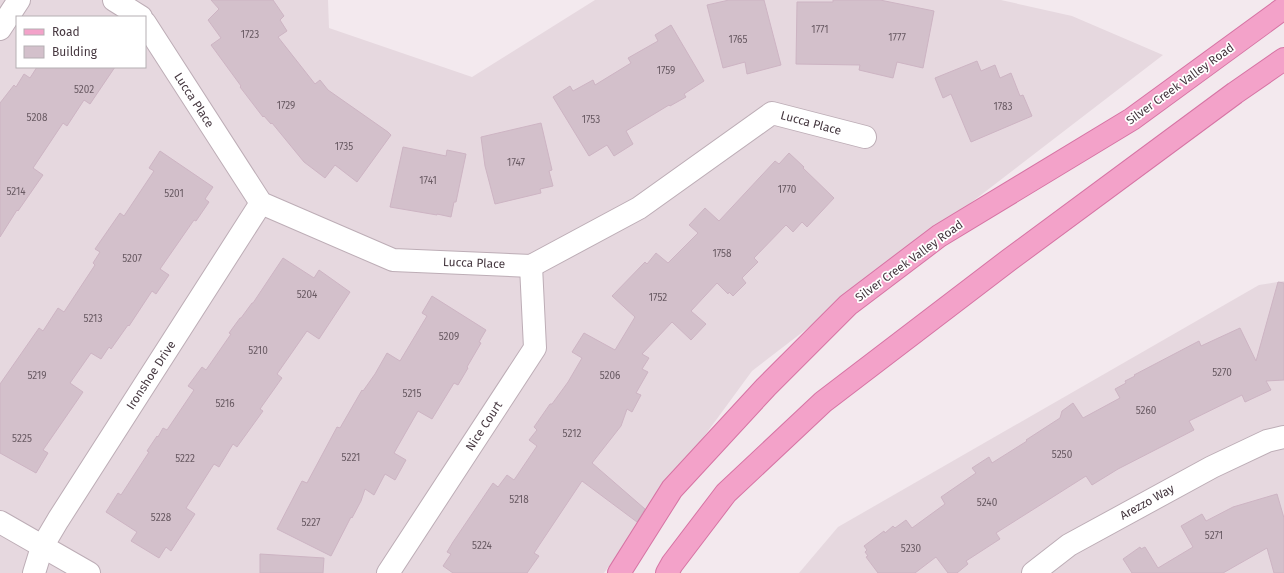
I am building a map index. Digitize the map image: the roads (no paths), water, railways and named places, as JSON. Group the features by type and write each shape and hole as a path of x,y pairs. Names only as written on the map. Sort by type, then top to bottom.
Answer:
{"main road":[{"name":"Silver Creek Valley Road","path":"619,573 672,489 766,387 848,305 939,236 1132,119 1284,8"},
{"path":"666,573 726,493 823,402 1016,255 1235,93 1284,59"}],"street":[{"path":"0,28 20,0"},
{"path":"114,0 139,16"},
{"name":"Lucca Place","path":"146,25 261,204 393,260 531,266 639,208 772,112 865,137"},
{"name":"Ironshoe Drive","path":"34,573 42,547 261,204"},
{"name":"Nice Court","path":"388,573 535,348 531,266"},
{"name":"Arezzo Way","path":"1033,573 1069,545 1212,467 1275,439"},
{"path":"0,522 89,573"}]}
